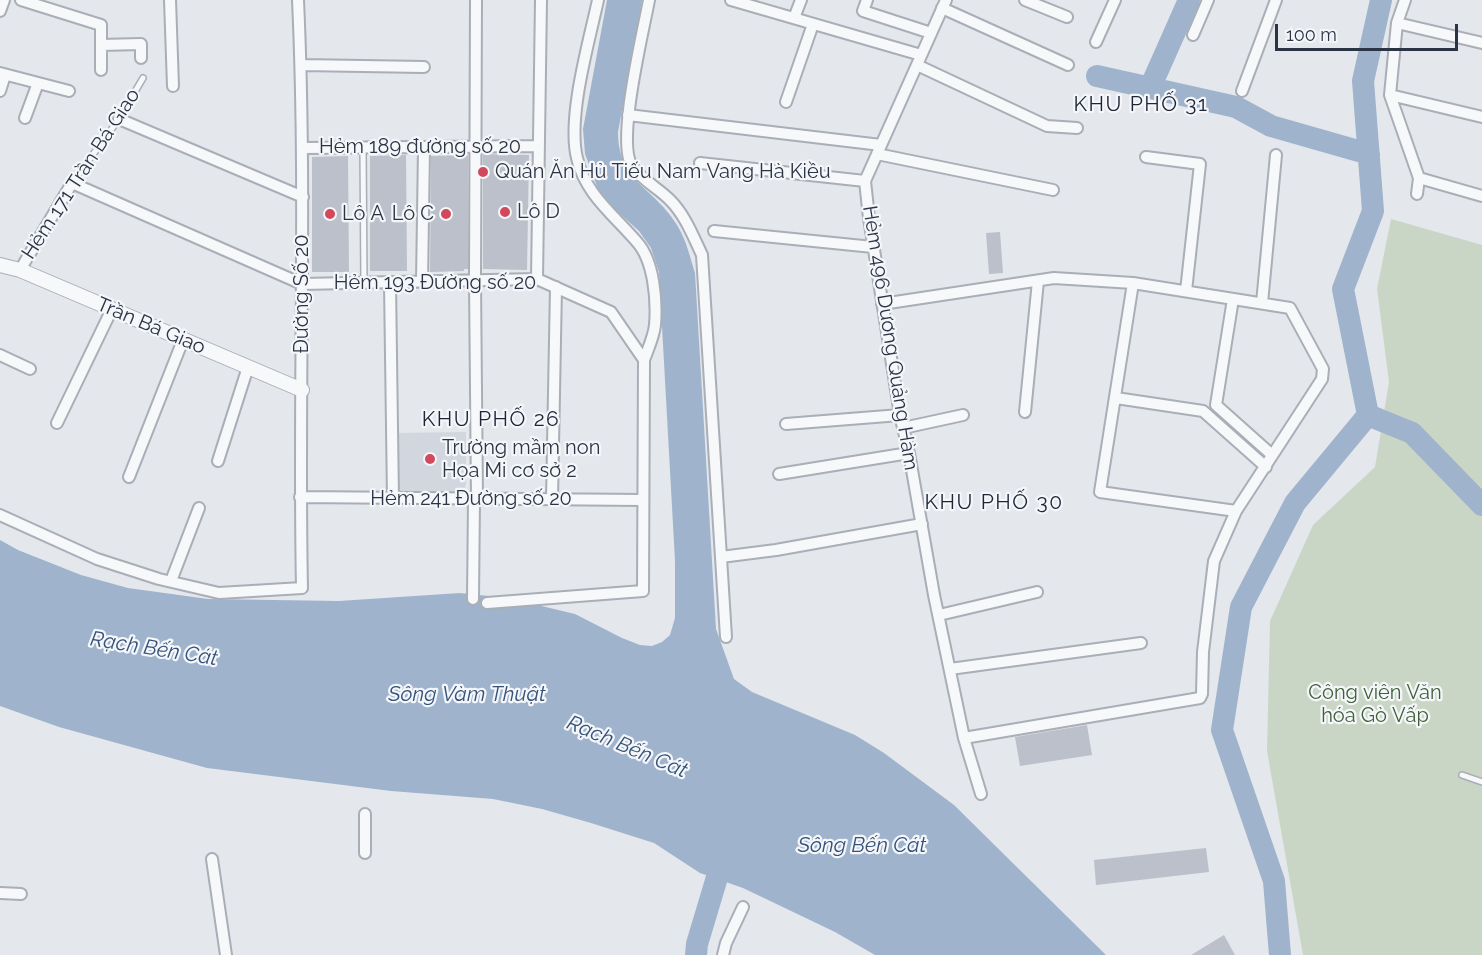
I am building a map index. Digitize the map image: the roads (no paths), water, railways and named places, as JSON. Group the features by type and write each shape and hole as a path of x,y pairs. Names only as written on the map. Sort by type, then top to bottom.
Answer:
{"street":[{"path":"0,11 4,0"},
{"path":"21,0 101,26 101,70"},
{"path":"170,0 173,86"},
{"name":"Đường Số 20","path":"171,581 219,593 302,588 300,497 303,148 298,0"},
{"path":"473,599 476,499 477,0"},
{"path":"537,279 541,0"},
{"path":"487,603 643,591 644,360 655,326 653,285 648,258 638,243 598,202 586,182 577,158 573,131 598,0"},
{"path":"649,0 628,115 626,148 631,165 670,200 687,223 702,255 726,637"},
{"path":"731,0 813,24 919,60 1047,126 1077,128"},
{"path":"794,18 801,0"},
{"path":"867,0 863,12 931,33"},
{"path":"1025,0 1048,4 1067,17"},
{"path":"1096,42 1115,0"},
{"path":"1193,35 1208,0"},
{"path":"1242,91 1276,0"},
{"path":"1405,0 1397,23 1390,95 1419,178 1417,194"},
{"path":"944,4 1068,65"},
{"name":"Hẻm 496 Dương Quảng Hàm","path":"944,4 865,181 873,248 900,415 964,738 981,794"},
{"path":"1397,23 1482,43"},
{"path":"786,102 813,24"},
{"path":"101,45 141,44 141,58"},
{"path":"301,65 424,67"},
{"path":"0,92 3,74 69,91"},
{"path":"25,118 38,83"},
{"path":"1390,95 1482,117"},
{"path":"628,115 879,149 1053,190"},
{"path":"119,119 303,197"},
{"name":"Hẻm 189 đường số 20","path":"303,148 538,146"},
{"path":"422,282 424,148"},
{"path":"1262,303 1276,155"},
{"path":"1146,157 1200,164 1186,291"},
{"path":"700,163 865,181"},
{"path":"1419,178 1482,196"},
{"path":"72,183 302,284"},
{"name":"Hẻm 171 Trần Bá Giao","path":"20,270 72,183"},
{"path":"714,231 873,248"},
{"name":"Trần Bá Giao","path":"0,265 20,270 302,390"},
{"path":"882,304 1054,278 1133,283 1290,308 1323,369 1322,378 1236,511 1215,561 1203,652 1202,694 1195,699 964,738"},
{"name":"Hẻm 193 Đường số 20","path":"302,284 537,279 611,312 644,360"},
{"path":"1025,412 1038,281"},
{"path":"390,282 393,499"},
{"path":"1133,283 1100,492 1236,511"},
{"path":"552,500 556,286"},
{"path":"1216,405 1233,299"},
{"path":"57,423 112,309"},
{"path":"129,477 183,340"},
{"path":"0,355 30,369"},
{"path":"218,461 248,367"},
{"path":"1116,398 1203,411 1266,467"},
{"path":"1216,405 1272,455"},
{"path":"1203,411 1216,405"},
{"path":"786,424 900,415"},
{"path":"903,428 963,415"},
{"path":"779,474 909,453"},
{"name":"Hẻm 241 Đường số 20","path":"300,497 642,500"},
{"path":"0,515 97,559 171,581 199,508"},
{"path":"721,557 776,550 922,524"},
{"path":"939,615 1037,592"},
{"path":"950,669 1141,644"},
{"path":"365,814 365,853"},
{"path":"212,859 226,955"},
{"path":"0,893 21,894"},
{"path":"723,955 726,943 743,907"}],"lane":[{"name":"Hẻm 171 Trần Bá Giao","path":"72,183 119,119 143,78"},
{"path":"363,148 364,283"},
{"path":"1462,775 1482,782"}],"water":[{"name":"Sông Vàm Thuật","path":"607,0 642,0 618,132 624,162 639,183 668,212 677,225 695,273 716,629 734,679 752,692 855,735 884,753 954,805 1106,955 875,955 835,932 743,888 700,873 654,843 542,809 493,799 391,791 207,768 59,727 0,706 0,540 18,550 81,575 128,588 208,599 339,601 460,593 508,598 575,614 640,645 652,646 662,642 670,635 675,618 675,561 659,272 651,248 639,231 609,204 598,189 585,154 583,129"}],"waterway":[{"path":"1150,88 1189,0"},
{"path":"1368,415 1343,289 1373,211 1363,81 1381,0"},
{"path":"1097,76 1236,107 1271,126 1369,154"},
{"path":"1280,955 1274,881 1222,730 1241,607 1295,503 1368,415 1412,433 1482,505"},
{"path":"696,955 723,849"}],"place":[{"name":"Quán Ăn Hủ Tiếu Nam Vang Hà Kiều","path":"483,172"},
{"name":"Lô D","path":"505,212"},
{"name":"Lô A","path":"330,214"},
{"name":"Lô C","path":"446,214"},
{"name":"Trường mầm non Họa Mi cơ sở 2","path":"430,459"}],"district":[{"name":"KHU PHỐ 31","path":"1141,105"},
{"name":"KHU PHỐ 26","path":"491,420"},
{"name":"KHU PHỐ 30","path":"994,503"}],"water label":[{"name":"Rạch Bến Cát","path":"154,649"},
{"name":"Rạch Bến Cát","path":"627,747"},
{"name":"Sông Bến Cát","path":"862,846"}],"park label":[{"name":"Công viên Văn hóa Gò Vấp","path":"1375,704"}]}
